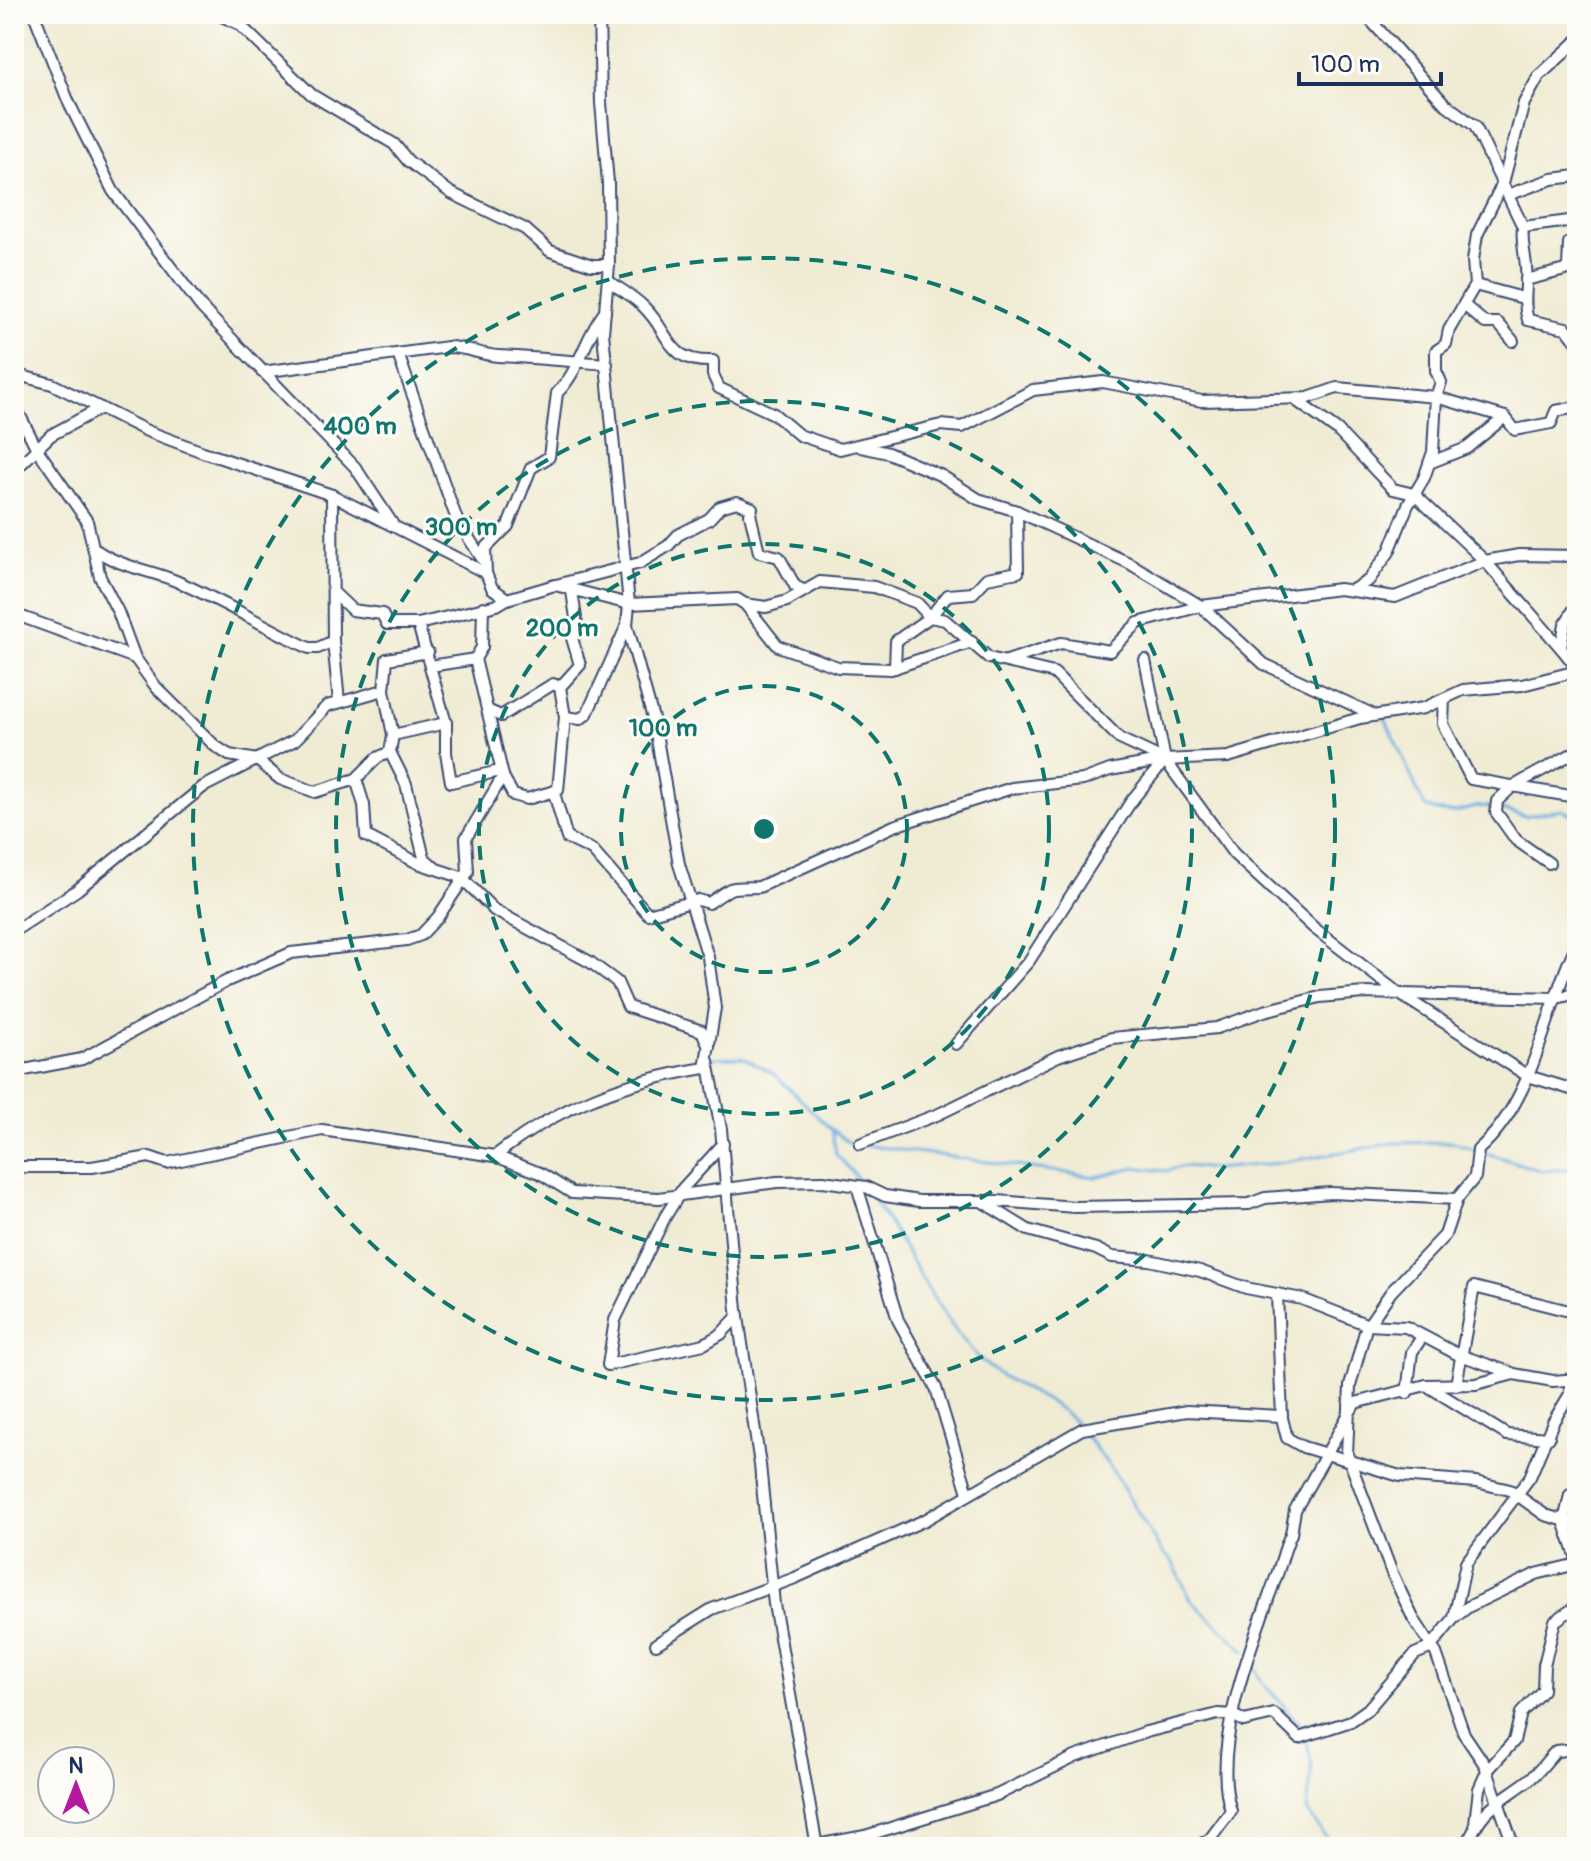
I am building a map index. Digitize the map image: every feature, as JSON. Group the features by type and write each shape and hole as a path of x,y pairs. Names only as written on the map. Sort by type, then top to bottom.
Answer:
{"street":[{"path":"34,14 69,103 113,191 201,307 355,467 394,525"},
{"path":"217,14 239,24 312,95 394,144 408,161 451,193 525,229 547,250 592,265 609,265"},
{"path":"565,717 580,719 587,714 627,625 629,604 623,568 603,330 608,308 609,265 599,14"},
{"path":"1365,14 1444,103 1475,126 1510,194 1523,227 1521,240 1526,280 1523,298 1531,323 1564,327 1577,342"},
{"path":"1354,589 1369,580 1389,552 1433,452 1436,397 1441,382 1436,371 1436,351 1446,344 1449,330 1475,285 1473,260 1477,235 1503,183 1516,125 1539,76 1577,41"},
{"path":"14,162 18,179 14,180"},
{"path":"1510,194 1552,179 1577,176"},
{"path":"1523,227 1577,220"},
{"path":"1526,280 1572,267 1569,243"},
{"path":"608,281 645,307 677,354 696,362 713,361 713,375 719,388 774,414 799,435 840,449 941,425 962,427 1033,390 1103,382 1199,401 1294,399 1337,388 1436,397 1505,417 1515,430 1534,429 1551,423 1556,411 1577,407"},
{"path":"1475,285 1523,298"},
{"path":"1464,305 1485,323 1498,323 1513,341"},
{"path":"483,560 487,546 510,523 531,468 549,457 557,393 568,383 593,326 608,308"},
{"path":"262,372 464,347 496,356 539,356 607,364"},
{"path":"398,354 457,520 483,560 492,588 507,599"},
{"path":"14,374 52,384 203,452 332,495 486,573"},
{"path":"560,687 565,717 561,776 554,793 567,838 595,853 628,888 644,912 671,910 693,902 711,902 721,891 739,885 759,887 891,827 1012,788 1083,780 1110,770 1165,760 1228,757 1376,714 1424,708 1463,690 1524,685 1577,670 1485,561 1414,494 1393,489 1337,430 1294,399"},
{"path":"14,404 37,449 83,513 96,550 100,577 135,658 156,687 215,746 229,755 257,760 275,776 308,791 329,790 356,779 377,758 390,752"},
{"path":"14,471 57,431 101,408"},
{"path":"1429,463 1467,448 1505,417"},
{"path":"857,446 888,453 942,476 978,499 1017,511 1129,563 1201,606 1264,664 1359,711 1376,714"},
{"path":"332,495 333,641 339,702"},
{"path":"333,592 352,610 382,614 385,623 418,624 653,557 678,535 709,519 720,507 737,502 752,508 752,529 759,552 779,557 795,586 803,590"},
{"path":"895,668 896,641 930,617 948,595 973,593 987,578 1018,572 1017,511"},
{"path":"96,550 115,562 141,567 176,581 309,648 318,648 333,641"},
{"path":"1005,661 1061,643 1110,651 1138,623 1201,606 1354,589 1398,596 1485,561 1519,555 1577,556"},
{"path":"745,604 776,605 820,582 874,587 917,603 930,617 945,620 984,655 1054,673 1120,739 1165,760"},
{"path":"555,585 629,604 737,599 745,604 774,643 789,652 838,667 895,668 972,642"},
{"path":"560,687 580,665 572,638 578,632 572,591"},
{"path":"1561,648 1565,624 1577,604"},
{"path":"483,607 482,647 475,659 502,774 516,797 527,799 554,793"},
{"path":"14,614 135,658"},
{"path":"418,624 446,723 446,753 451,782 502,774"},
{"path":"495,1156 523,1134 571,1105 651,1077 705,1068 709,1054 715,1008 708,957 679,864 654,722 627,625"},
{"path":"428,652 387,659 384,690 393,735 390,752 406,784 424,858 439,871"},
{"path":"430,666 475,659"},
{"path":"1145,660 1165,760 1234,854 1314,928 1398,993 1528,1076 1577,1091"},
{"path":"487,710 501,716 553,684 560,687"},
{"path":"14,931 77,890 198,790 295,740 327,706 384,690"},
{"path":"1444,699 1443,724 1471,779 1575,797"},
{"path":"393,735 446,723"},
{"path":"1549,863 1516,840 1496,812 1497,801 1512,787 1577,751"},
{"path":"956,1044 1029,961 1132,800 1165,760"},
{"path":"14,1072 82,1059 227,981 291,953 407,940 421,935 438,917 461,877 468,872 466,838 502,774"},
{"path":"356,779 364,805 366,836 439,871 461,877 494,910 590,962 617,982 628,1007 702,1031 709,1054 723,1144 738,1316 760,1465 772,1586 813,1846 865,1836 997,1795 1075,1757 1146,1732 1218,1714 1233,1715 1246,1721 1274,1714 1299,1738 1330,1729 1368,1709 1415,1654 1431,1647 1454,1618 1483,1599 1536,1574 1577,1561 1565,1519 1570,1495"},
{"path":"1514,1847 1487,1771 1464,1734 1431,1647 1392,1573 1350,1459 1350,1386 1368,1325 1391,1292 1445,1235 1457,1199 1475,1177 1478,1150 1498,1132 1528,1076 1574,959 1577,944"},
{"path":"860,1144 939,1114 1058,1056 1112,1038 1217,1028 1264,1011 1320,997 1398,993 1557,998 1577,993"},
{"path":"14,1167 92,1167 149,1157 167,1163 322,1130 495,1156 540,1173 572,1193 659,1198 777,1182 823,1181 919,1201 982,1201 1075,1207 1249,1204 1265,1198 1331,1193 1457,1199"},
{"path":"723,1144 678,1196 615,1320 608,1365 704,1344 721,1334 738,1316"},
{"path":"857,1186 898,1320 936,1388 968,1493"},
{"path":"982,1201 1028,1230 1096,1249 1112,1257 1149,1260 1200,1271 1302,1299 1368,1325 1383,1323 1396,1329 1406,1327 1463,1356 1514,1374 1573,1380 1570,1394 1553,1422 1549,1438 1530,1477 1466,1563 1454,1618"},
{"path":"1456,1385 1474,1287 1577,1313"},
{"path":"1277,1294 1282,1416 1287,1438 1326,1454 1400,1476 1476,1482 1516,1495 1545,1515 1577,1524"},
{"path":"1407,1393 1412,1352 1422,1337"},
{"path":"1197,1847 1210,1839 1231,1811 1226,1796 1233,1715 1240,1678 1292,1533 1295,1511 1355,1403 1407,1393 1426,1385 1476,1384 1514,1374"},
{"path":"1426,1385 1507,1435 1549,1438"},
{"path":"656,1644 712,1609 925,1520 1082,1429 1187,1411 1282,1416"},
{"path":"1467,1847 1475,1823 1479,1789 1487,1771 1514,1741 1521,1713 1543,1690 1544,1665 1555,1621 1577,1606"},
{"path":"1475,1823 1497,1801 1539,1770 1556,1751 1577,1749"}],"waterway":[{"path":"1385,718 1425,807 1446,812 1492,807"},
{"path":"1499,809 1525,816 1561,810 1577,816"},
{"path":"708,1058 742,1057 773,1073 831,1129 848,1142 857,1144"},
{"path":"832,1130 836,1154 860,1181"},
{"path":"865,1145 1096,1177 1135,1167 1165,1171 1185,1166 1214,1169 1279,1163 1394,1143 1453,1142 1542,1171 1577,1168"},
{"path":"869,1194 947,1319 978,1357 1003,1377 1057,1407 1078,1426"},
{"path":"1083,1432 1113,1471 1161,1551 1172,1561 1191,1600 1245,1651"},
{"path":"1250,1657 1261,1681 1304,1728 1312,1764 1307,1811 1333,1847"}]}
